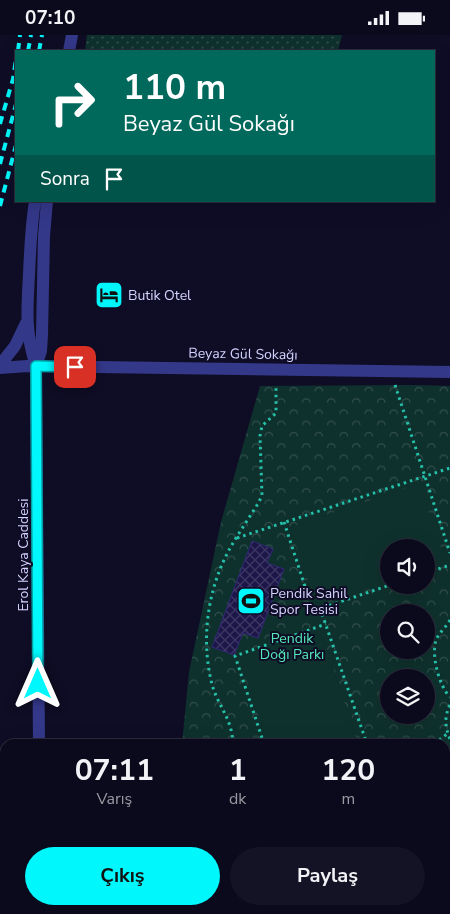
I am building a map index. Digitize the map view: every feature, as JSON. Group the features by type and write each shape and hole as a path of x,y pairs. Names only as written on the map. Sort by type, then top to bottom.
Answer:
{"street":[{"path":"69,50 72,35"},
{"name":"Erol Kaya Caddesi","path":"34,202 26,323 30,348 36,366 39,739"},
{"name":"Erol Kaya Caddesi","path":"36,366 41,351 44,236 47,202"},
{"path":"0,366 15,346 26,323"},
{"name":"Beyaz Gül Sokağı","path":"0,366 450,372"}],"path":[{"path":"233,739 229,719 216,696 211,681 207,658 206,630 216,585 228,553 260,502 262,495 260,436 262,426 276,413 276,382"},
{"path":"394,382 450,553"},
{"path":"236,538 450,468"},
{"path":"284,523 313,611 380,588"},
{"path":"435,570 450,565"},
{"path":"320,608 365,739"},
{"path":"450,620 438,637 435,647 440,679 445,692 450,697"},
{"path":"262,739 235,656 326,624"},
{"path":"450,705 445,720 445,729 450,739"},
{"path":"440,739 448,733"}],"green space":[{"path":"87,35 342,35 338,50 85,50"},
{"name":"Pendik Doğı Parkı","path":"260,386 450,386 450,739 182,739 189,672 221,522"},
{"path":"419,484 445,560 435,563 435,539 380,539 380,582 316,604 290,527"},
{"path":"321,630 356,739 266,739 239,657"}],"building":[{"name":"Pendik Sahil Spor Tesisi","path":"252,541 273,549 267,563 284,569 258,638 243,633 234,655 212,647"}],"railway":[{"path":"18,50 20,35"},
{"path":"28,50 31,35"},
{"path":"39,50 42,35"},
{"path":"0,124 15,66"},
{"path":"0,164 15,108"},
{"path":"0,206 15,149"}],"place":[{"name":"Butik Otel","path":"109,295"},
{"name":"Pendik Sahil Spor Tesisi","path":"251,601"}],"route":[{"path":"38,684 36,366 75,367"}]}
